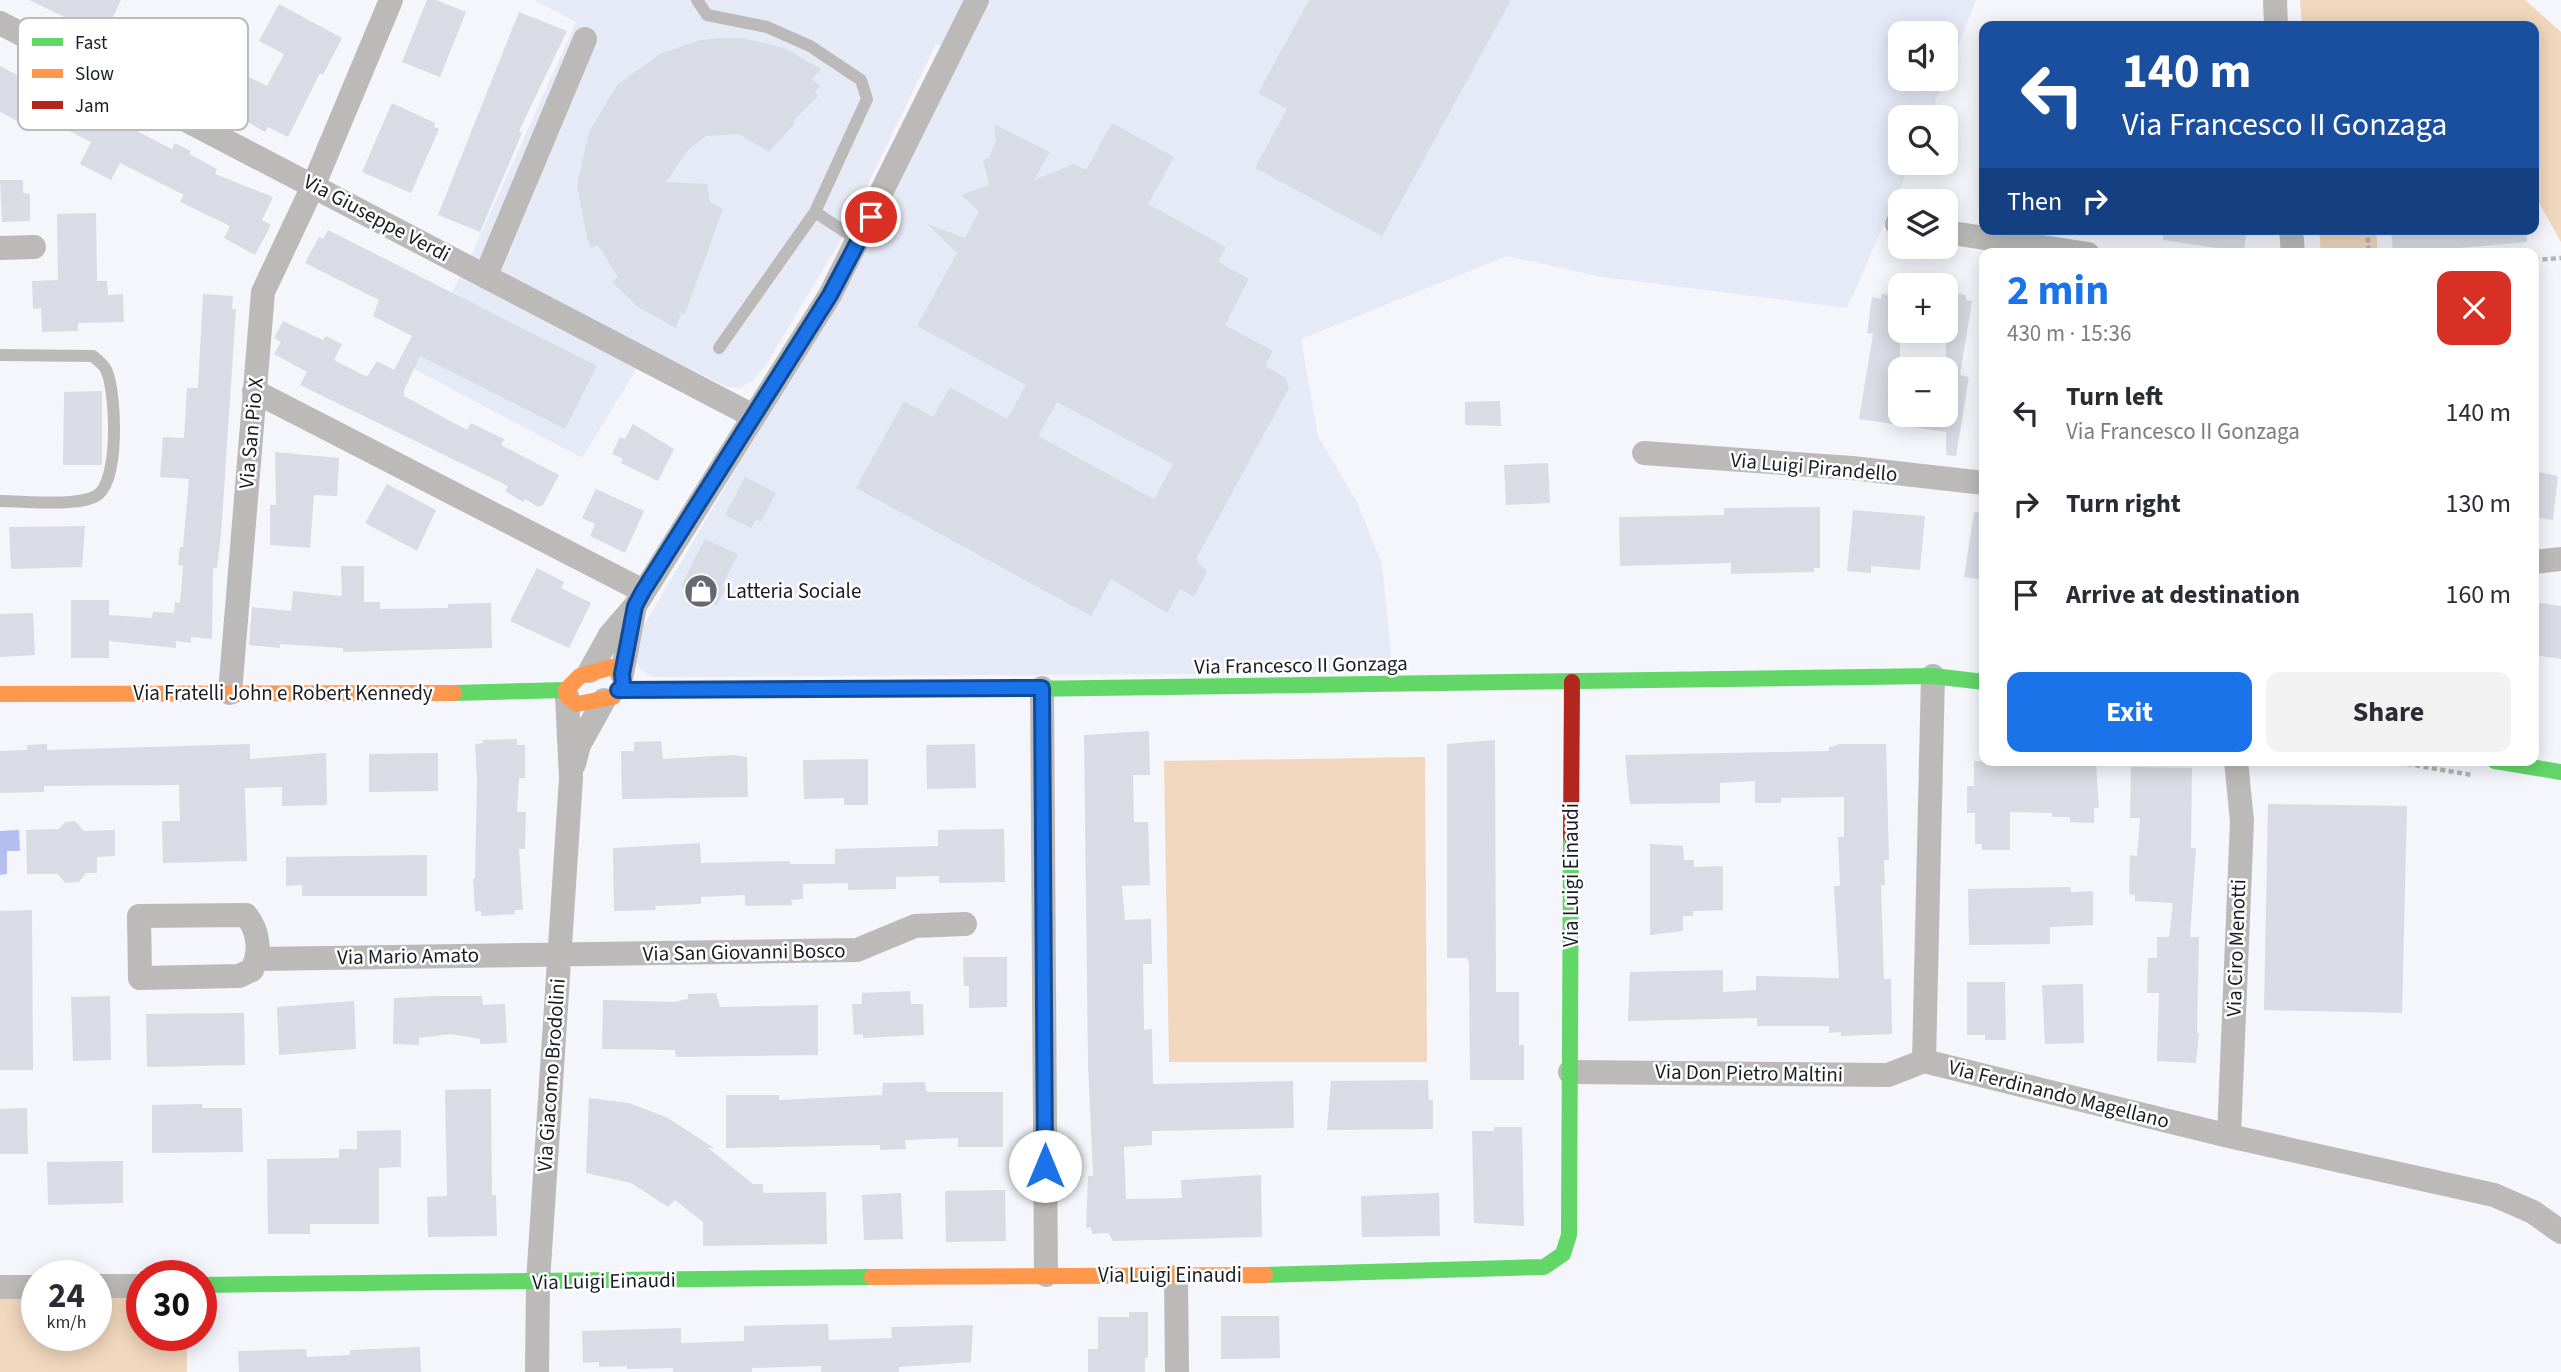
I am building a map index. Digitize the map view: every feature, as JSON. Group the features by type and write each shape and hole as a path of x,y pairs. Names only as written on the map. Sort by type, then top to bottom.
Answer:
{"street":[{"name":"Via San Pio X","path":"230,692 263,292 314,184 391,0"},
{"path":"571,778 566,693 570,683 590,671 610,635 639,599 830,295 860,241 977,0"},
{"name":"Via Giuseppe Verdi","path":"0,23 18,32"},
{"path":"486,275 585,39"},
{"name":"Via Giuseppe Verdi","path":"209,130 753,416"},
{"path":"1958,234 2049,248"},
{"path":"0,248 34,247"},
{"path":"254,391 639,599"},
{"name":"Via Luigi Pirandello","path":"1644,453 1852,468 1979,481"},
{"path":"2539,561 2561,559"},
{"path":"571,778 579,746 615,688 639,599"},
{"name":"Via Francesco II Gonzaga","path":"590,671 612,667 615,688"},
{"name":"Via Francesco II Gonzaga","path":"566,693 577,704 615,688 1042,688 1933,676 1979,681"},
{"name":"Via Ferdinando Magellano","path":"1933,676 1924,1061 2229,1136 2494,1195 2533,1212 2561,1232"},
{"name":"Via Luigi Einaudi","path":"217,1285 1046,1275 1176,1277 1544,1267 1563,1254 1569,1236 1572,682"},
{"path":"1042,688 1046,1275"},
{"name":"Via Fratelli John e Robert Kennedy","path":"0,694 566,693"},
{"name":"Via Ciro Menotti","path":"2229,1136 2242,821 2236,766"},
{"path":"2524,766 2561,772"},
{"name":"Via Giacomo Brodolini","path":"537,1372 537,1282 571,778"},
{"path":"246,915 256,927 257,959 252,970 239,976 141,978 139,916 246,915"},
{"name":"Via San Giovanni Bosco","path":"559,954 857,950 915,926 965,924"},
{"name":"Via Mario Amato","path":"257,959 559,954"},
{"name":"Via Don Pietro Maltini","path":"1570,1072 1888,1075 1924,1061"},
{"path":"1176,1277 1177,1372"},
{"path":"0,1287 21,1287"}],"lane":[{"path":"697,0 707,15 767,27 810,47 861,80 867,99 816,212 719,348"},
{"path":"816,212 860,241"},
{"path":"0,355 93,356 106,368 112,388 113,454 109,477 100,494 85,501 0,501"}],"path":[{"path":"2539,260 2561,258"}],"shaded area":[{"path":"534,0 1976,0 1958,46 1958,21 1888,21 1888,91 1940,91 1934,105 1888,105 1888,175 1906,175 1900,189 1888,189 1888,215 1847,308 1602,277 1507,256 1301,339 1318,436 1357,502 1382,564 1393,673 652,677 640,669 634,655 640,632 835,300 958,51 936,44 840,241 766,365 753,380 740,388 727,387 649,349 582,458 412,368 471,256 576,22"},
{"path":"2300,0 2525,0 2561,32 2561,242 2539,203 2539,21 2302,21"},
{"path":"2319,235 2376,235 2378,248 2321,248"},
{"path":"1425,757 1427,1062 1169,1062 1164,761"},
{"path":"112,1286 126,1286 126,1351 187,1351 187,1372 0,1372 0,1287 21,1287 21,1351 112,1351"}],"water":[{"path":"19,830 20,851 7,851 7,874 0,875 0,831"}],"building":[{"path":"29,0 121,0 112,18 66,18"},
{"path":"427,0 436,0 466,12 440,77 402,62"},
{"path":"1309,0 1511,0 1382,236 1255,168 1287,109 1258,93"},
{"path":"279,4 342,38 323,75 320,73 288,137 268,127 265,132 248,122 248,77 267,86 284,54 259,41"},
{"path":"519,12 567,31 519,131 522,133 480,232 438,215"},
{"path":"742,38 784,48 821,69 812,79 820,86 815,92 818,96 793,121 795,123 769,152 739,134 706,136 688,150 666,182 707,184 710,202 723,209 685,314 681,313 676,328 638,307 612,282 618,277 598,245 591,248 587,238 577,185 589,132 617,85 660,54 700,40"},
{"path":"0,66 18,75 18,121 0,112"},
{"path":"392,103 435,123 434,127 439,129 411,193 362,172"},
{"path":"1112,123 1174,157 1148,204 1226,247 1218,262 1249,279 1225,325 1273,351 1265,366 1286,378 1289,388 1196,559 1207,572 1194,597 1180,589 1167,613 1111,579 1091,616 856,488 904,401 933,417 950,387 1007,419 1026,385 917,326 957,253 927,224 965,238 979,212 961,195 989,185 983,160 989,158 996,140 994,124 1050,152 1034,180 1074,164 1086,170","holes":["1057,402 1173,464 1154,499 1038,436"]},
{"path":"67,130 135,130 172,149 175,143 217,169 215,174 273,197 262,220 271,225 255,255 224,238 230,226 180,202 184,195 120,163 111,180 80,164 91,142"},
{"path":"0,180 23,180 23,193 30,194 30,221 2,222"},
{"path":"96,213 97,281 107,281 108,295 123,294 124,322 78,323 78,331 42,332 41,308 33,309 32,281 58,280 57,214"},
{"path":"328,230 597,366 565,429 420,356 404,390 404,396 467,430 471,423 504,439 501,445 559,475 543,505 538,507 525,499 523,502 505,491 508,486 300,385 307,372 274,354 281,342 274,338 283,321 323,340 326,336 342,344 334,360 367,377 377,361 394,370 412,336 373,316 379,300 305,263 319,237 323,239"},
{"path":"2163,235 2246,235 2245,248 2217,248 2163,240"},
{"path":"2391,235 2526,235 2527,242 2460,248 2393,248"},
{"path":"203,294 233,296 232,309 236,309 221,535 217,568 213,568 212,639 191,637 191,643 176,641 176,648 109,641 109,658 71,658 71,600 109,600 109,615 152,618 153,612 174,613 175,602 180,603 183,566 178,565 180,547 183,547 189,479 160,477 163,437 184,438 187,388 198,388"},
{"path":"1882,294 1888,295 1888,343 1900,343 1900,357 1888,357 1888,423 1859,419 1873,334 1867,333 1872,297 1881,299"},
{"path":"1958,294 1966,295 1966,300 1972,301 1960,375 1969,377 1956,456 1946,455 1946,432 1913,427 1958,427 1958,357 1946,357 1946,343 1958,343"},
{"path":"102,391 102,465 63,465 64,392"},
{"path":"1500,401 1501,426 1465,425 1465,402"},
{"path":"633,424 674,449 658,481 621,463 623,459 612,454 620,437 625,439"},
{"path":"275,452 339,458 337,496 314,495 310,548 270,545 270,505 276,505"},
{"path":"1548,463 1550,503 1506,505 1504,465"},
{"path":"2539,472 2558,476 2553,520 2539,518"},
{"path":"745,477 776,493 761,522 756,520 751,528 725,515"},
{"path":"387,484 436,510 417,551 365,523"},
{"path":"596,489 644,511 625,553 590,536 595,524 582,518"},
{"path":"1820,507 1820,568 1814,568 1814,572 1731,574 1731,563 1620,566 1619,517 1724,515 1724,508"},
{"path":"1853,510 1925,516 1920,570 1871,566 1871,573 1847,571"},
{"path":"1974,512 1979,512 1979,579 1964,577"},
{"path":"85,526 82,567 11,569 9,527"},
{"path":"705,539 738,554 722,586 726,588 717,605 681,586"},
{"path":"341,566 364,566 364,602 380,602 380,609 448,608 448,604 491,603 492,648 343,652 343,648 249,645 252,607 291,611 293,591 342,596"},
{"path":"537,568 564,582 561,588 591,603 569,648 510,621"},
{"path":"2539,603 2561,606 2561,659 2539,656"},
{"path":"33,613 35,655 0,657 0,614"},
{"path":"1149,731 1150,775 1133,775 1134,822 1148,822 1150,885 1122,886 1125,920 1151,919 1152,964 1143,964 1144,1030 1152,1029 1153,1084 1293,1081 1294,1128 1152,1131 1152,1145 1124,1147 1126,1199 1182,1198 1181,1180 1261,1175 1262,1237 1113,1241 1108,1233 1092,1234 1091,1227 1086,1228 1088,1176 1093,1176 1088,1064 1084,735"},
{"path":"517,739 517,745 525,745 525,778 519,778 517,812 526,812 525,849 519,849 523,910 515,910 515,914 482,916 481,911 475,911 473,878 477,779 475,744 483,743 483,740"},
{"path":"1495,740 1496,992 1519,992 1519,1045 1524,1045 1524,1080 1470,1080 1469,963 1467,958 1447,958 1447,744"},
{"path":"661,741 663,759 734,755 747,757 748,797 622,799 621,751 634,751 634,742"},
{"path":"47,744 47,750 250,744 250,759 326,753 327,805 282,806 282,787 245,788 247,861 163,863 162,821 180,821 179,785 44,786 44,792 0,793 0,751 27,750 27,745"},
{"path":"975,744 976,788 927,789 926,745"},
{"path":"1840,744 1886,744 1889,860 1884,860 1885,885 1881,885 1884,979 1891,979 1892,1034 1841,1036 1841,1032 1829,1033 1829,1026 1757,1026 1757,1018 1628,1021 1630,972 1723,970 1723,992 1756,990 1756,976 1839,978 1834,886 1840,886 1838,837 1844,837 1844,797 1781,798 1781,803 1755,803 1755,781 1720,783 1720,803 1630,804 1625,755 1829,751 1829,747"},
{"path":"438,753 438,791 369,792 369,754"},
{"path":"868,759 868,805 844,805 844,798 804,799 803,760"},
{"path":"1974,761 1979,761 1979,766 2096,766 2099,808 2094,808 2094,823 2070,822 2070,817 2052,817 2052,813 2010,812 2010,850 1982,850 1982,844 1975,844 1975,813 1967,813 1967,786 1974,786"},
{"path":"2131,767 2192,768 2191,848 2196,848 2190,937 2199,937 2199,1033 2196,1063 2157,1061 2159,993 2147,993 2148,958 2157,958 2157,937 2169,937 2173,903 2135,901 2135,895 2129,894 2130,855 2137,856 2140,818 2130,818"},
{"path":"2268,804 2407,806 2402,1013 2264,1010"},
{"path":"75,821 84,831 115,830 115,856 97,857 97,873 86,873 79,882 65,883 58,874 27,874 26,830 59,829 65,822"},
{"path":"1004,829 1005,882 939,883 939,876 896,877 896,889 848,890 848,883 803,884 803,899 791,900 792,905 745,906 745,895 701,897 701,904 655,906 656,910 614,911 613,848 700,843 701,863 790,861 790,864 835,864 835,849 938,846 938,830"},
{"path":"1650,844 1683,846 1684,860 1694,860 1694,867 1723,866 1723,910 1693,911 1693,916 1683,916 1683,931 1650,935"},
{"path":"427,855 427,896 302,896 302,885 286,886 286,857"},
{"path":"2070,887 2071,892 2093,891 2093,925 2050,927 2050,944 1969,945 1968,889"},
{"path":"32,910 33,1070 0,1070 0,911"},
{"path":"963,957 1007,957 1007,1007 969,1008 969,986 964,986"},
{"path":"1967,982 2005,982 2006,1040 1985,1040 1985,1035 1967,1035"},
{"path":"2083,984 2084,1043 2045,1044 2042,985"},
{"path":"910,991 911,1004 923,1004 924,1035 863,1038 863,1034 854,1035 852,1004 862,1004 862,993"},
{"path":"716,993 720,1007 818,1005 818,1055 676,1057 675,1050 602,1049 603,1000 674,1002 688,999 688,994"},
{"path":"110,996 111,1060 73,1061 71,997"},
{"path":"482,996 483,1005 505,1004 507,1043 480,1044 480,1039 451,1034 419,1038 419,1045 393,1044 394,998"},
{"path":"354,1001 356,1049 279,1055 277,1007"},
{"path":"244,1013 245,1065 147,1067 146,1014"},
{"path":"1428,1080 1429,1100 1433,1100 1433,1129 1327,1130 1331,1081"},
{"path":"925,1082 926,1091 930,1092 1003,1092 1003,1147 958,1147 958,1138 905,1140 906,1149 880,1150 880,1145 726,1148 726,1095 779,1095 779,1100 882,1095 883,1083"},
{"path":"491,1089 492,1195 496,1195 497,1236 428,1237 427,1197 447,1196 445,1090"},
{"path":"589,1098 629,1103 668,1118 714,1148 708,1148 753,1184 763,1184 763,1193 826,1192 827,1244 703,1246 703,1222 675,1200 668,1207 631,1183 586,1173"},
{"path":"202,1104 202,1108 242,1108 243,1152 152,1153 152,1105"},
{"path":"27,1108 28,1154 0,1154 0,1109"},
{"path":"1494,1127 1522,1127 1524,1226 1474,1223 1472,1131 1494,1131"},
{"path":"401,1130 401,1167 379,1168 379,1224 310,1224 310,1234 268,1234 267,1159 339,1158 339,1149 357,1149 357,1131"},
{"path":"123,1161 123,1203 48,1205 47,1162"},
{"path":"1005,1190 1006,1241 946,1242 945,1191"},
{"path":"901,1193 903,1239 864,1240 862,1195"},
{"path":"1439,1193 1440,1236 1362,1237 1361,1196"},
{"path":"1129,1312 1148,1312 1148,1358 1145,1358 1145,1372 1088,1372 1088,1349 1098,1349 1098,1317 1129,1317"},
{"path":"1221,1316 1279,1316 1280,1358 1221,1359"},
{"path":"828,1324 829,1340 892,1338 891,1327 973,1325 971,1362 899,1367 899,1372 821,1372 821,1366 752,1368 752,1372 673,1372 673,1368 627,1369 627,1366 599,1367 599,1362 583,1363 582,1331 681,1328 681,1343 744,1341 744,1326"},
{"path":"420,1347 421,1372 239,1372 238,1351 306,1349 307,1357 350,1355 350,1350"}],"traffic: fast":[{"path":"1024,689 1933,676 1979,681"},
{"path":"454,693 566,690"},
{"path":"2525,766 2561,772"},
{"path":"1265,1275 1544,1267 1563,1254 1569,1235 1571,836"},
{"path":"217,1285 872,1277"}],"traffic: slow":[{"path":"612,667 622,674 623,685 613,697 577,704 567,696 566,690 580,676 612,667"},
{"path":"618,690 1024,689"},
{"path":"0,694 454,693"},
{"path":"872,1277 1265,1275"}],"traffic: jam":[{"path":"1571,836 1572,682"}],"place":[{"name":"Latteria Sociale","path":"701,591"}],"route":[{"path":"871,217 830,295 643,591 635,606 622,674 623,685 618,690 1042,688 1045,1166"}]}
